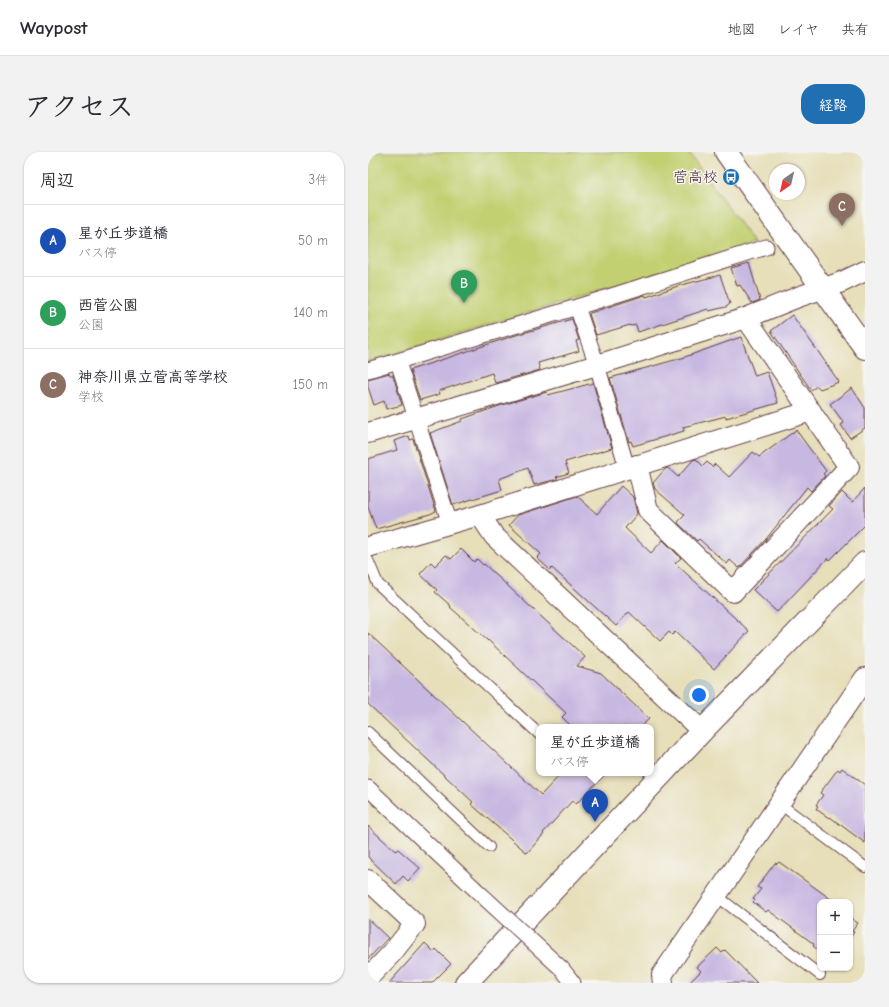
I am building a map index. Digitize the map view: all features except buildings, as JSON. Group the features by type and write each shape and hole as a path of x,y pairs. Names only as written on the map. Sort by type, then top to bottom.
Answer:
{"street":[{"path":"726,152 865,348"},
{"path":"368,370 577,307 766,247"},
{"path":"368,433 597,365 746,318 823,287 842,282 865,271"},
{"path":"577,307 648,510 733,592 849,467 746,318"},
{"path":"398,362 450,524"},
{"path":"368,547 480,515 811,411"},
{"path":"480,515 494,536 702,731"},
{"path":"466,983 702,731 864,565"},
{"path":"663,983 662,976 865,678"},
{"path":"368,788 562,969 573,983"},
{"path":"368,880 415,924 392,953 368,978"}],"lane":[{"path":"368,560 378,584 536,731"},
{"path":"368,732 489,846"},
{"path":"780,804 865,867"},
{"path":"717,896 820,975"}],"green space":[{"path":"368,152 688,152 754,243 368,362"}],"place":[{"name":"菅高校","path":"731,177"},
{"name":"神奈川県立菅高等学校","path":"842,226"},
{"name":"西菅公園","path":"464,303"},
{"name":"星が丘歩道橋","path":"595,822"}]}
